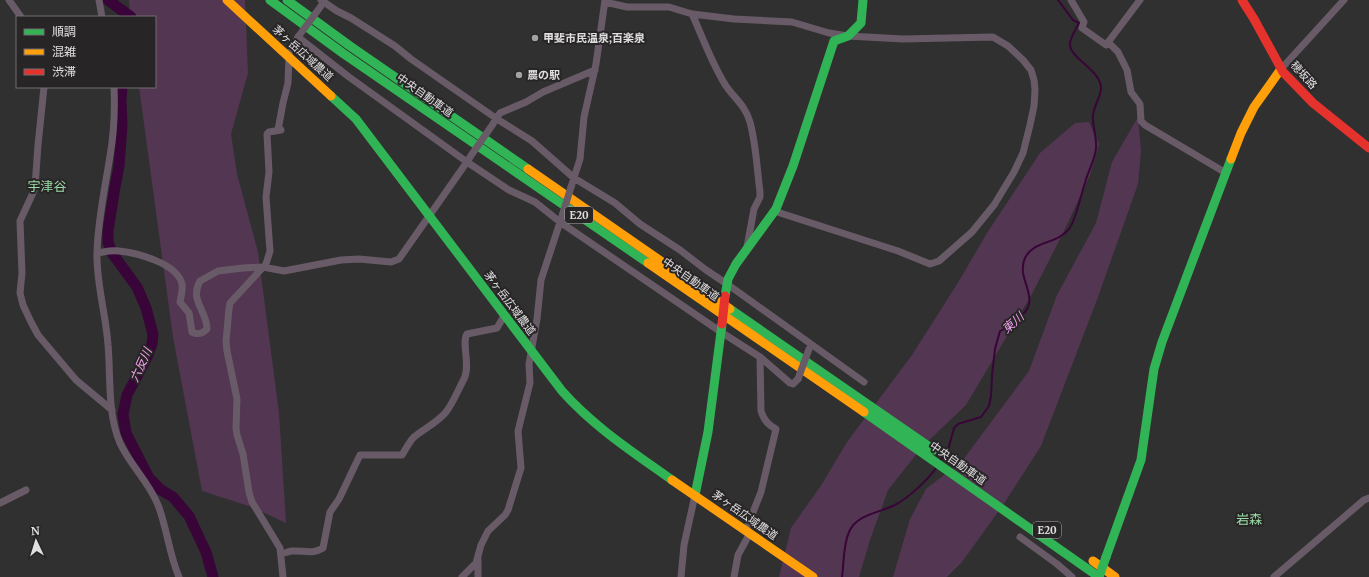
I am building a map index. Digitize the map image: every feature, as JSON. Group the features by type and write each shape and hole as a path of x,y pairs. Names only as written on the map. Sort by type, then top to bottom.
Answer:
{"main road":[{"name":"茅ヶ岳広域農道","path":"227,0 356,119 504,316 568,398 597,427 814,577"},
{"name":"中央自動車道","path":"270,0 350,58 892,426"},
{"name":"中央自動車道","path":"287,0 350,46 892,426 1099,577"},
{"path":"695,495 703,465 712,414 727,284 736,264 774,211 793,166 834,41 848,36 861,23 863,0"},
{"name":"穂坂路","path":"1242,0 1281,69 1313,103 1369,148"},
{"path":"1099,577 1141,460 1154,369 1162,342 1241,133 1254,107 1281,69"},
{"name":"中央自動車道","path":"976,486 1115,577"}],"street":[{"path":"9,0 20,16"},
{"path":"99,0 102,16"},
{"path":"1071,0 1084,22 1082,28 1106,44 1108,42 1118,52 1127,70 1131,92 1140,104 1141,121 1145,125 1226,173"},
{"path":"1108,42 1140,0"},
{"path":"1281,69 1344,0"},
{"path":"462,577 476,563 481,545 488,531 505,515 508,510 521,468 518,431 530,383 529,364 542,274 580,159 584,117 595,70 605,1 627,7 668,3 692,14 734,19 792,22 848,36 903,39 993,37 1008,46 1031,70 1035,90 1034,106 1022,153 1014,172 994,205 972,232 939,261 930,264 885,246 774,211"},
{"path":"283,577 280,548 252,502 249,492 244,454 236,428 237,399 226,346 230,303 263,267 270,251 266,197 269,172 267,134 269,132 279,130 288,83 288,56 298,37 322,3 351,18 395,46 495,121 532,141 574,178 615,204 640,224 680,250 810,346 864,382"},
{"path":"692,14 722,79 744,107 754,140 760,197 754,209 746,249"},
{"path":"298,37 349,77 509,190 535,202 560,222 721,328 793,384 798,379 810,346"},
{"path":"97,253 118,251 158,261 171,269 182,283 180,302 189,313 192,332 197,335 203,333 207,329 207,322 196,298 196,291 200,281 218,271 263,267 284,271 341,260 359,259 391,262 400,259 500,113 526,102 543,92 595,70"},
{"path":"44,88 35,187 20,221 22,273 20,293 30,322 38,335 76,380 112,410"},
{"path":"114,88 114,122 98,226 97,253 98,279 108,344 112,410 120,443 158,503 167,533 172,558 179,577"},
{"path":"281,554 291,551 311,552 318,551 323,548 330,512 360,455 402,455 413,438 446,412 454,398 467,370 465,343 465,337 467,334 497,328 504,316"},
{"path":"734,577 738,555 748,532 761,492 776,429 768,425 763,418 761,411 760,357"},
{"path":"0,503 26,490"},
{"path":"681,577 684,545 695,495"},
{"path":"1274,577 1364,500 1369,498"},
{"path":"1020,537 1068,576"},
{"path":"478,558 478,577"}],"shaded area":[{"path":"129,0 245,0 248,73 231,134 237,174 258,252 279,413 286,523 252,507 202,491 173,337 139,88 156,88 156,16 130,16"},
{"path":"1138,117 1141,151 1138,184 1098,297 1041,446 1003,505 962,562 947,577 893,577 910,519 926,489 963,460 1029,371 1057,295 1096,223 1112,162"},
{"path":"1089,122 1099,144 1090,175 1065,229 1032,294 966,405 923,446 888,490 870,540 859,577 779,577 791,528 822,484 847,442 912,355 959,281 987,233 1040,153 1075,123"}],"waterway":[{"name":"六反川","path":"108,0 130,16"},
{"name":"東川","path":"941,459 948,450 954,428 958,424 981,417 989,406 995,349 1000,331 1023,314 1028,307 1029,299 1023,267 1025,258 1034,248 1058,238 1072,225 1094,157 1096,144 1093,115 1101,89 1100,82 1071,49 1070,43 1072,35 1079,23 1073,20 1058,0"},
{"name":"六反川","path":"122,88 122,125 119,166 108,230 108,242 112,253 137,287 146,308 153,334 152,344 147,357 127,395 123,414 126,433 149,478 161,490 173,497 189,516 206,552 213,577"},
{"name":"東川","path":"842,577 847,537 857,521 900,502 923,483 936,468"}],"traffic: fast":[{"path":"270,0 344,54 648,263"},
{"path":"287,0 350,46 528,169"},
{"path":"725,296 728,279 736,264 776,209 793,166 834,41 848,36 861,23 863,0"},
{"path":"331,96 356,119 562,391 601,428 672,480"},
{"path":"1106,557 1141,460 1154,369 1162,342 1231,159"},
{"path":"730,309 934,450"},
{"path":"695,495 708,432 722,324"},
{"path":"864,412 1099,577"},
{"path":"1099,577 1106,557"}],"traffic: slow":[{"path":"227,0 331,96"},
{"path":"1231,159 1241,133 1254,107 1281,69"},
{"path":"528,169 730,309"},
{"path":"648,263 864,412"},
{"path":"672,480 813,577"},
{"path":"1093,561 1115,577"}],"traffic: jam":[{"path":"1242,0 1283,72 1313,103 1369,148"},
{"path":"722,324 725,296"}],"place":[{"name":"甲斐市民温泉;百楽泉","path":"535,38"},
{"name":"農の駅","path":"519,75"}],"district":[{"name":"宇津谷","path":"47,186"},
{"name":"岩森","path":"1249,519"}]}
